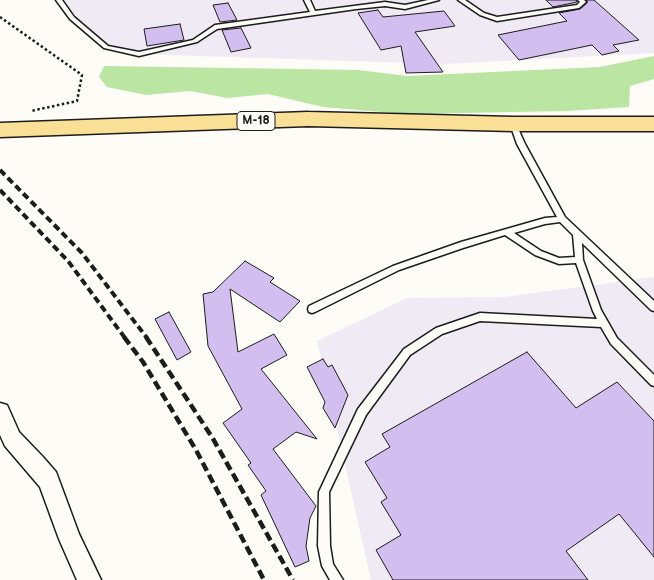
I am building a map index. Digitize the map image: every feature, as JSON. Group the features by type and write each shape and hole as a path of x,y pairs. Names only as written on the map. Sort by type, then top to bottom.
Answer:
{"highway":[{"name":"М-18","path":"0,130 308,119 512,124 654,124"}],"street":[{"path":"0,412 12,439 36,464 48,480 70,539 89,580"}],"lane":[{"path":"59,0 72,18 106,47 139,54 195,40 215,27 385,4 405,7 436,0"},
{"path":"307,0 313,13"},
{"path":"461,0 482,14 497,19 579,6 583,2 581,0"},
{"path":"512,124 562,218 654,307"},
{"path":"312,309 396,268 460,245 544,221 562,218"},
{"path":"506,232 538,253 559,261 579,260"},
{"path":"577,232 579,260 597,311 614,341 654,382"},
{"path":"337,580 328,566 324,546 324,492 362,412 407,352 439,331 480,317 604,324"}],"path":[{"path":"0,17 82,75 77,101 30,111"}],"shaded area":[{"path":"59,0 654,0 654,53 444,64 139,54 106,47 72,18"},
{"path":"654,277 654,580 371,580 317,341 407,298 505,297"}],"green space":[{"path":"654,56 654,79 630,86 629,107 567,111 405,114 323,107 268,94 227,98 190,91 146,95 107,87 99,77 104,66 358,70 407,76 600,67"}],"building":[{"path":"546,0 576,0 577,2 553,7"},
{"path":"587,0 594,0 639,40 613,45 619,51 602,55 592,45 519,60 498,35 567,21 559,13 580,9 587,3"},
{"path":"228,3 237,20 220,22 213,5"},
{"path":"378,10 383,17 444,11 455,26 415,32 443,72 406,73 401,46 381,50 358,13"},
{"path":"180,24 184,40 147,46 144,29"},
{"path":"241,28 251,48 231,52 222,30"},
{"path":"245,261 274,278 270,282 300,301 280,322 230,289 238,352 274,334 287,355 261,369 317,439 296,432 273,449 316,506 310,518 306,546 309,561 295,567 261,495 266,491 248,465 251,463 223,423 242,409 208,346 203,294 213,292"},
{"path":"169,312 191,352 177,360 155,319"},
{"path":"527,352 576,408 617,382 654,421 654,557 619,514 566,551 588,580 393,580 376,550 401,535 381,502 387,498 365,462 390,447 382,434"},
{"path":"323,359 328,367 332,365 348,395 335,428 323,408 325,402 307,367"}],"railway":[{"path":"0,170 82,253 147,338"},
{"path":"0,190 68,261 125,338"},
{"path":"124,337 143,362 196,450 264,580"},
{"path":"146,337 212,437 293,580"}]}
